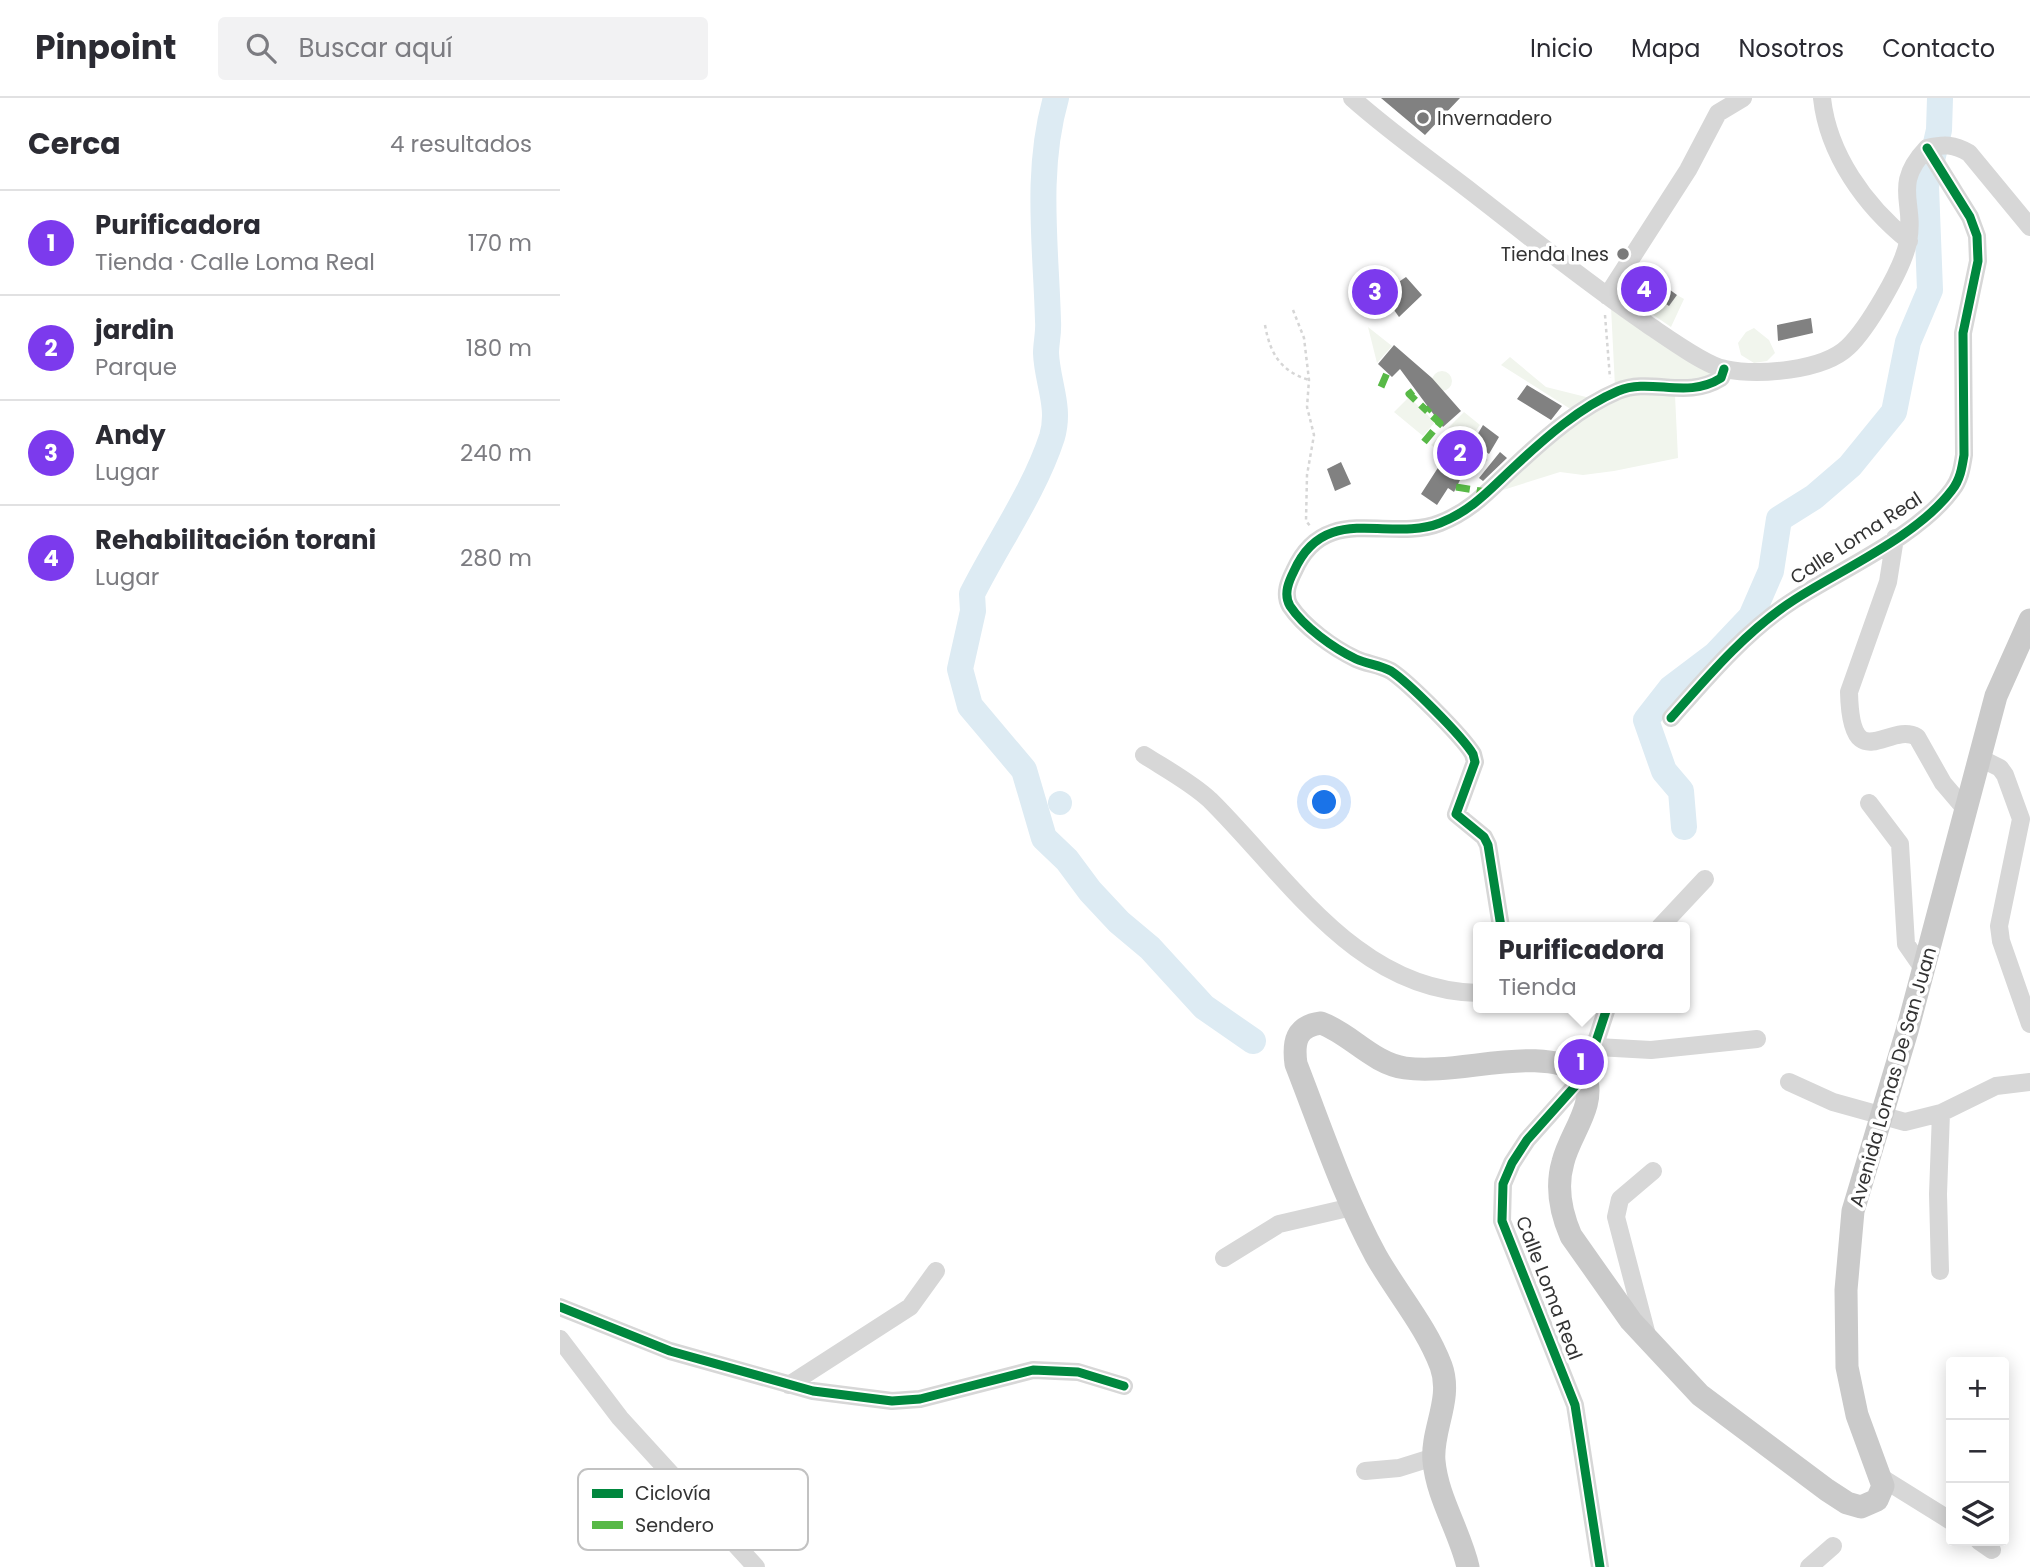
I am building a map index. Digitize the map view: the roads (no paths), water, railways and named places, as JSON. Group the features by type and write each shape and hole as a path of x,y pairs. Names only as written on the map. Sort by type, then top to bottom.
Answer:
{"main road":[{"name":"Avenida Lomas De San Juan","path":"1882,1478 1857,1415 1847,1367 1846,1290 1853,1211 1924,970 1996,696 2030,620"},
{"path":"1468,1567 1434,1457 1444,1398 1442,1370 1431,1343 1377,1256 1352,1207 1296,1064 1294,1048 1303,1029 1321,1023 1378,1059 1404,1068 1547,1063 1575,1068 1585,1076 1590,1087 1587,1103 1561,1172 1565,1222 1601,1280 1648,1342 1700,1395 1847,1503 1861,1507 1871,1505 1880,1496 1882,1478"}],"street":[{"path":"1605,295 1688,170 1718,113 1742,98"},
{"path":"1822,98 1830,138 1845,168 1888,225 1909,241"},
{"path":"1358,103 1605,295 1671,340 1724,369 1776,371 1814,365 1847,348 1869,321 1909,241 1907,179 1915,161 1927,148 1944,144 1957,146 1969,153 2030,227"},
{"name":"Calle Loma Real","path":"1671,718 1734,650 1793,600 1895,538 1935,509 1953,489 1961,474 1964,455 1963,333 1978,261 1977,236 1970,217 1927,148"},
{"path":"1500,922 1488,845 1484,837 1456,814 1475,762 1468,746 1395,674 1356,659 1330,643 1300,618 1288,601 1287,588 1306,550 1320,538 1346,530 1423,528 1438,524 1471,509 1571,419 1611,395 1639,387 1695,388 1721,378 1724,369"},
{"path":"1895,538 1888,582 1849,692 1850,710 1858,736 1863,741 1875,743 1909,733 1917,737 1943,783 1966,810"},
{"path":"1144,755 1208,798 1334,931 1367,958 1440,991 1473,993"},
{"path":"1978,757 2000,768 2005,775 2021,819 1999,926 2001,941 2030,1024"},
{"path":"1868,803 1900,844 1906,944 1924,970"},
{"path":"1665,922 1705,878"},
{"name":"Calle Loma Real","path":"1600,1567 1575,1405 1502,1221 1503,1184 1512,1163 1527,1140 1585,1076 1597,1047 1606,1013"},
{"path":"1597,1047 1651,1050 1757,1039"},
{"path":"1789,1082 1833,1102 1905,1122 1941,1114 1996,1086 2030,1082"},
{"path":"1940,1271 1938,1194 1941,1114"},
{"path":"1648,1342 1616,1217 1620,1199 1653,1171"},
{"path":"1224,1258 1279,1224 1352,1207"},
{"path":"789,1385 910,1307 936,1271"},
{"path":"560,1307 670,1351 789,1385 892,1401 920,1399 1033,1370 1077,1371 1124,1386"},
{"path":"560,1339 620,1418 667,1469"},
{"path":"1365,1471 1399,1468 1434,1457"},
{"path":"1882,1478 1946,1518"},
{"path":"1809,1567 1833,1546"},
{"path":"740,1550 756,1567"}],"waterway":[{"path":"1056,98 1046,153 1043,209 1048,325 1046,353 1054,405 1054,426 1036,477 972,594 973,611 960,669 970,706 1024,770 1044,838 1067,860 1090,891 1119,922 1150,948 1204,1007 1253,1041"},
{"path":"1684,827 1681,791 1664,771 1646,720 1671,688 1716,654 1751,617 1771,571 1779,519 1814,497 1850,466 1894,412 1908,342 1930,290 1926,186 1939,130 1940,98"}],"place":[{"name":"Invernadero","path":"1423,118"},
{"name":"Tienda Ines","path":"1623,254"},
{"name":"Rehabilitación torani","path":"1644,289"},
{"name":"Andy","path":"1375,292"},
{"name":"jardin","path":"1460,453"},
{"name":"Purificadora","path":"1581,1062"}]}
